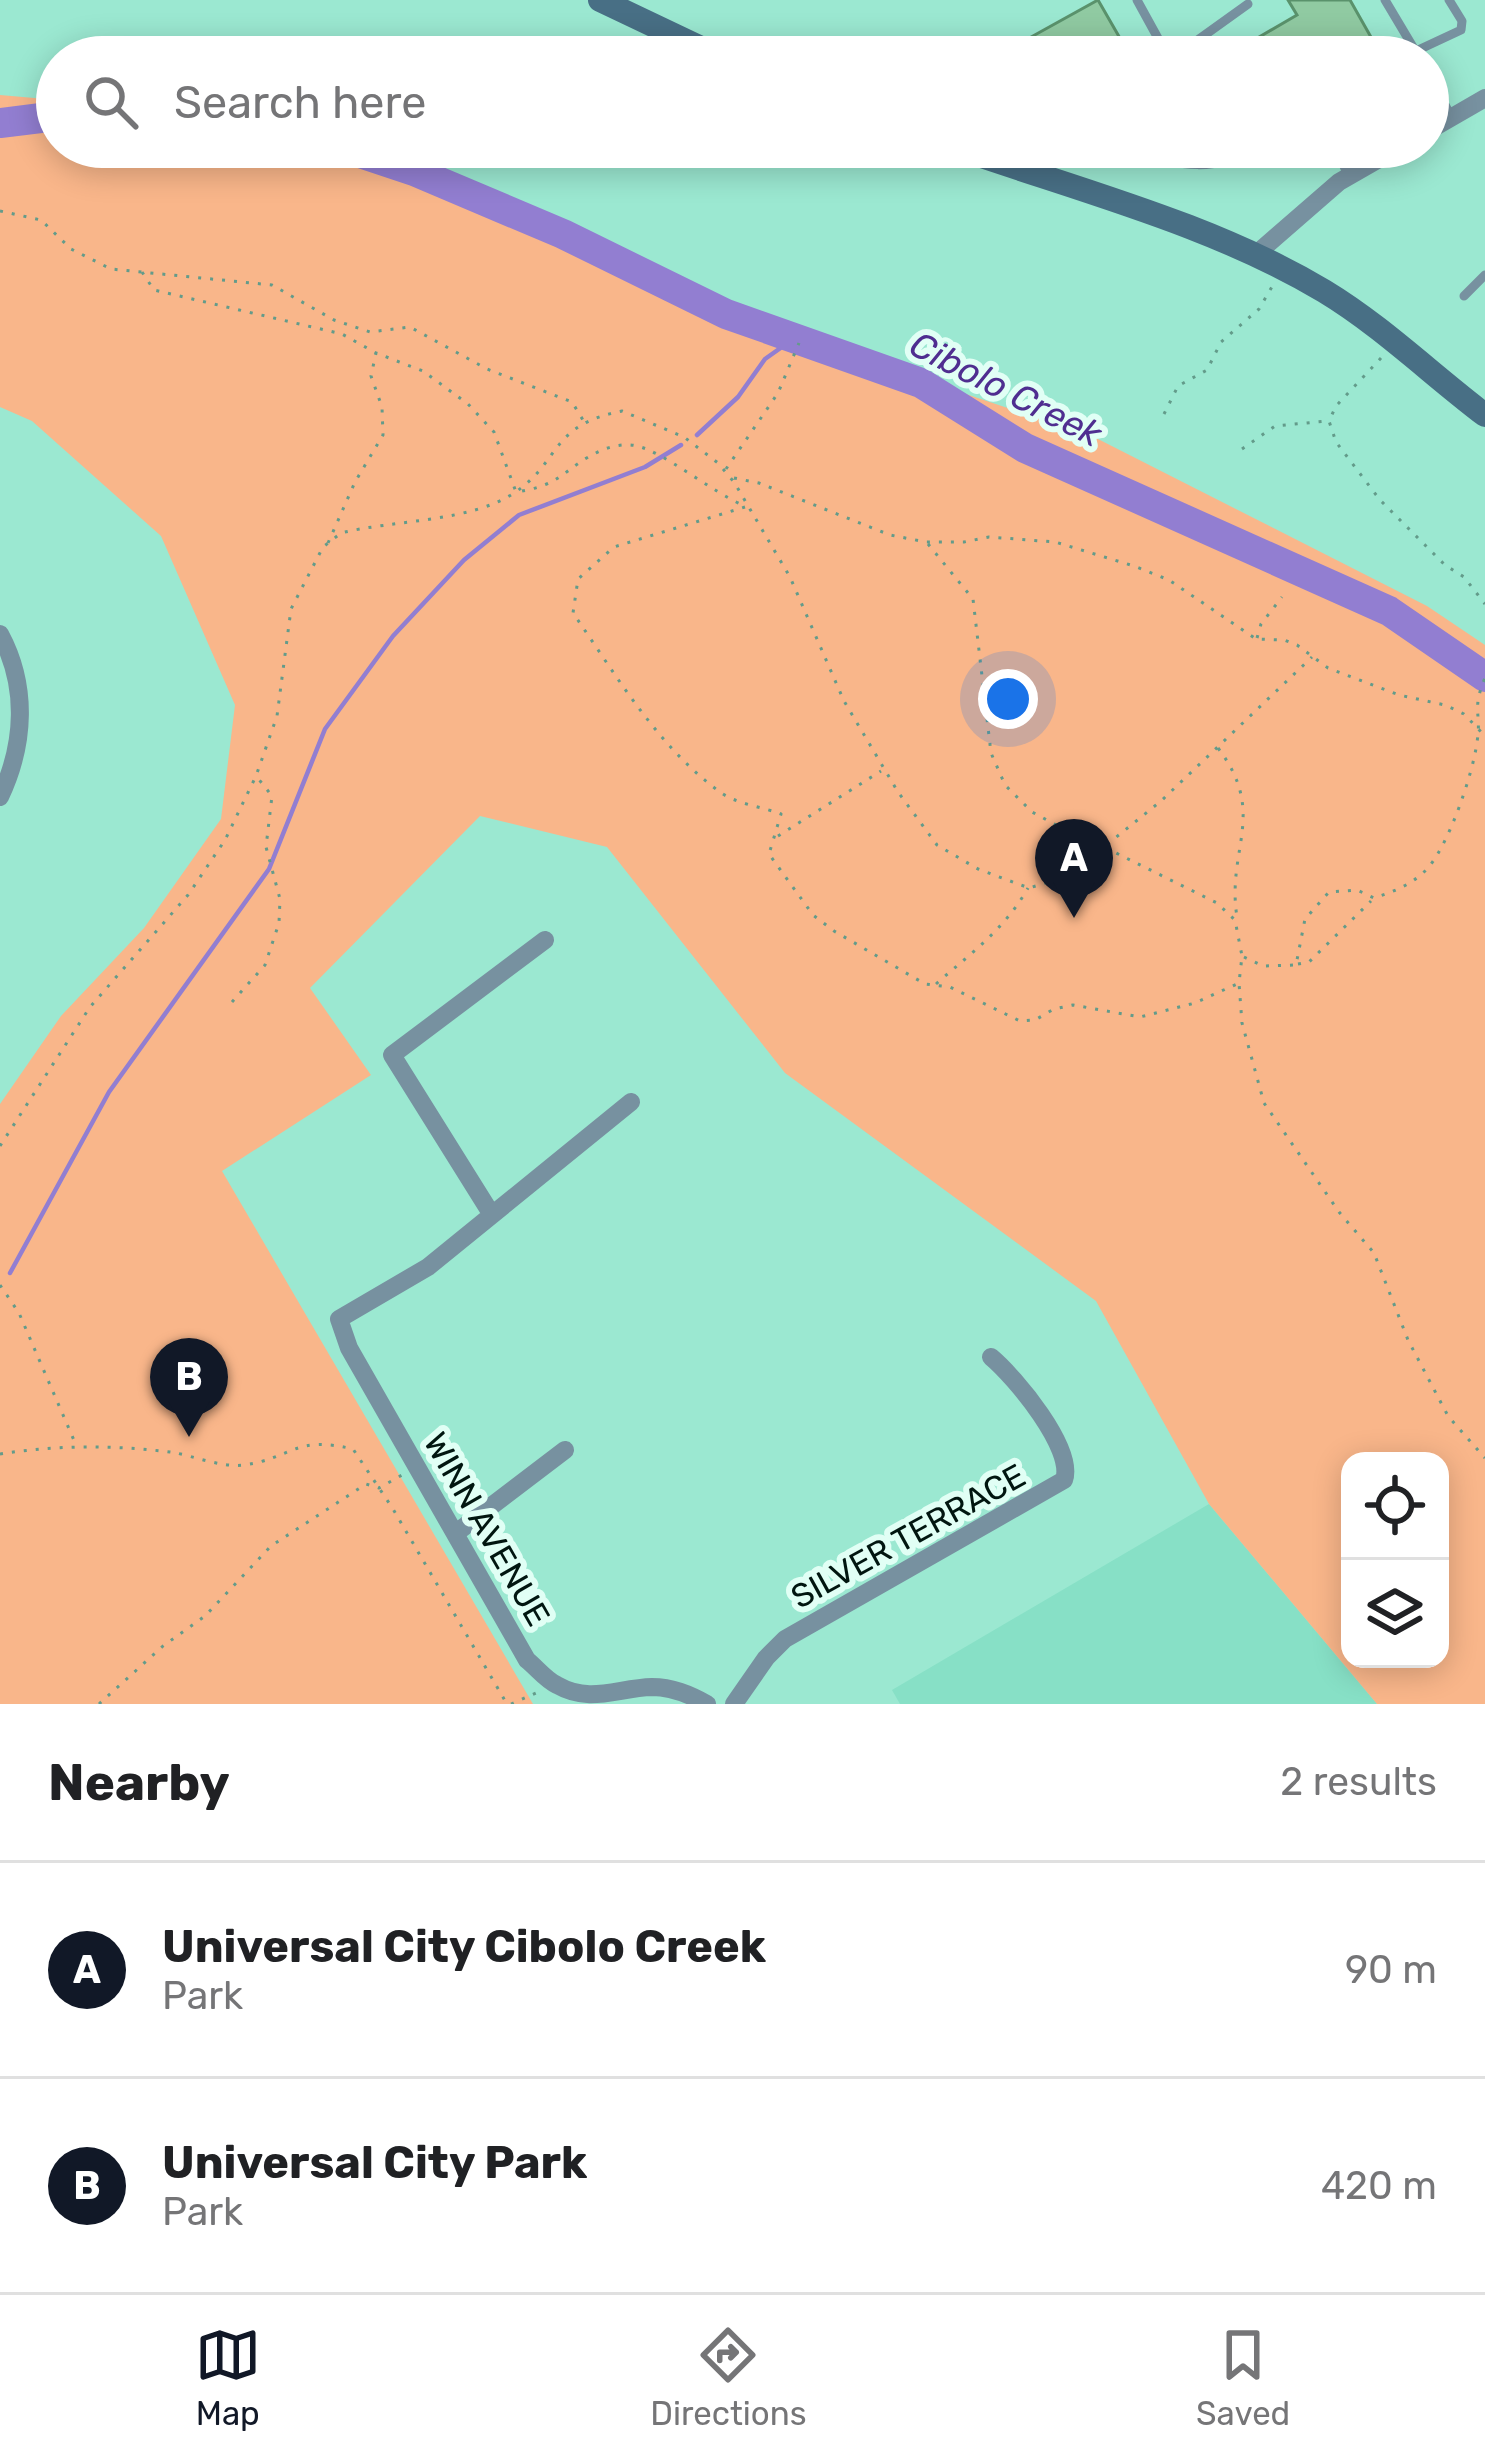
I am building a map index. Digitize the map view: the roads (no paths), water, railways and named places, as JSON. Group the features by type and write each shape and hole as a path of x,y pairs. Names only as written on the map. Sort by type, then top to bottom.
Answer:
{"main road":[{"path":"599,0 675,36"},
{"path":"1044,168 1286,269 1351,308 1485,415"}],"street":[{"path":"1449,119 1485,98"},
{"path":"1256,255 1364,168"},
{"path":"0,634 16,674 22,714 18,743 0,796"},
{"path":"545,940 392,1055 492,1215 631,1102"},
{"name":"WINN AVENUE","path":"492,1215 428,1267 340,1319 349,1348 527,1660 555,1684 580,1694 608,1696 654,1687 681,1691 706,1704"},
{"name":"SILVER TERRACE","path":"734,1704 785,1639 1064,1480 1063,1454 1018,1379 991,1357"},
{"path":"456,1533 566,1450"}],"lane":[{"path":"1137,0 1153,36"},
{"path":"1385,0 1405,36"},
{"path":"1449,0 1462,21 1461,30 1449,37"},
{"path":"1203,36 1248,4"},
{"path":"1449,112 1452,117"},
{"path":"1345,168 1349,177"},
{"path":"1464,296 1485,275"}],"waterway":[{"name":"Cibolo Creek","path":"0,123 36,119"},
{"name":"Cibolo Creek","path":"405,168 563,234 726,314 921,383 1025,448 1389,611 1485,677"},
{"path":"697,435 738,397 765,359 796,337"},
{"path":"10,1273 109,1092 269,869 325,729 393,636 464,560 519,515 645,467 681,445"}],"place":[{"name":"Universal City Cibolo Creek","path":"1074,918"},
{"name":"Universal City Park","path":"189,1437"}]}
